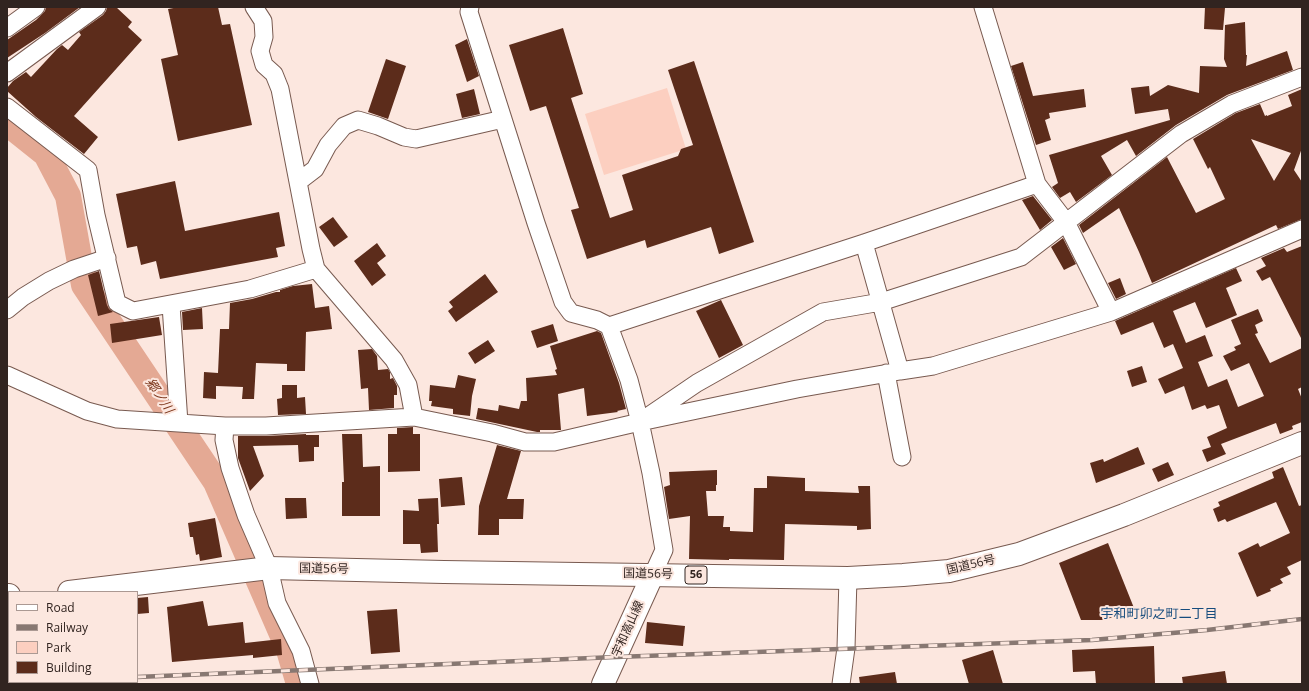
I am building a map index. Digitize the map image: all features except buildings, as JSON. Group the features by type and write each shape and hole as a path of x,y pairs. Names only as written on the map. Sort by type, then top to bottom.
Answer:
{"main road":[{"name":"国道56号","path":"77,591 269,568 848,578 949,571 1019,554 1131,512 1302,443"},
{"name":"宇和高山線","path":"603,684 653,574"}],"street":[{"path":"7,28 36,7"},
{"path":"7,73 97,7"},
{"path":"254,7 262,21 264,37 260,51 264,65 274,74 280,89 316,269 394,360 408,385 414,417"},
{"path":"470,7 469,12 563,302 571,313 597,320 609,326 629,380 651,473 664,550 653,574"},
{"path":"983,7 1037,184 1066,222 1111,312"},
{"path":"640,422 697,383 823,312 881,302 1021,257 1181,134 1232,104 1302,77"},
{"path":"7,107 88,170 96,215 118,303 132,311 250,289 316,269"},
{"path":"298,182 315,169 328,145 344,126 358,120 378,126 404,137 416,139 503,119"},
{"path":"609,326 864,243 1037,184"},
{"path":"7,375 87,411 117,419 225,426 266,426 414,417 492,433 525,442 554,442 640,422 797,389 933,366 1111,312 1302,229"},
{"path":"864,243 881,302 893,372 902,457"},
{"path":"7,310 23,297 49,281 74,269 107,258"},
{"path":"171,304 179,423"},
{"path":"225,426 224,440 230,468 246,515 269,568 277,603 300,651 310,684"},
{"path":"841,684 846,648 848,578"}],"green space":[{"path":"667,88 686,149 604,175 585,114"}],"waterway":[{"name":"郷ノ川","path":"7,123 46,154 68,196 84,285 216,482 289,650 299,684"}],"railway":[{"path":"138,677 616,657 1092,640 1207,630 1302,619"}],"district":[{"name":"宇和町卯之町二丁目","path":"1159,614"}]}
